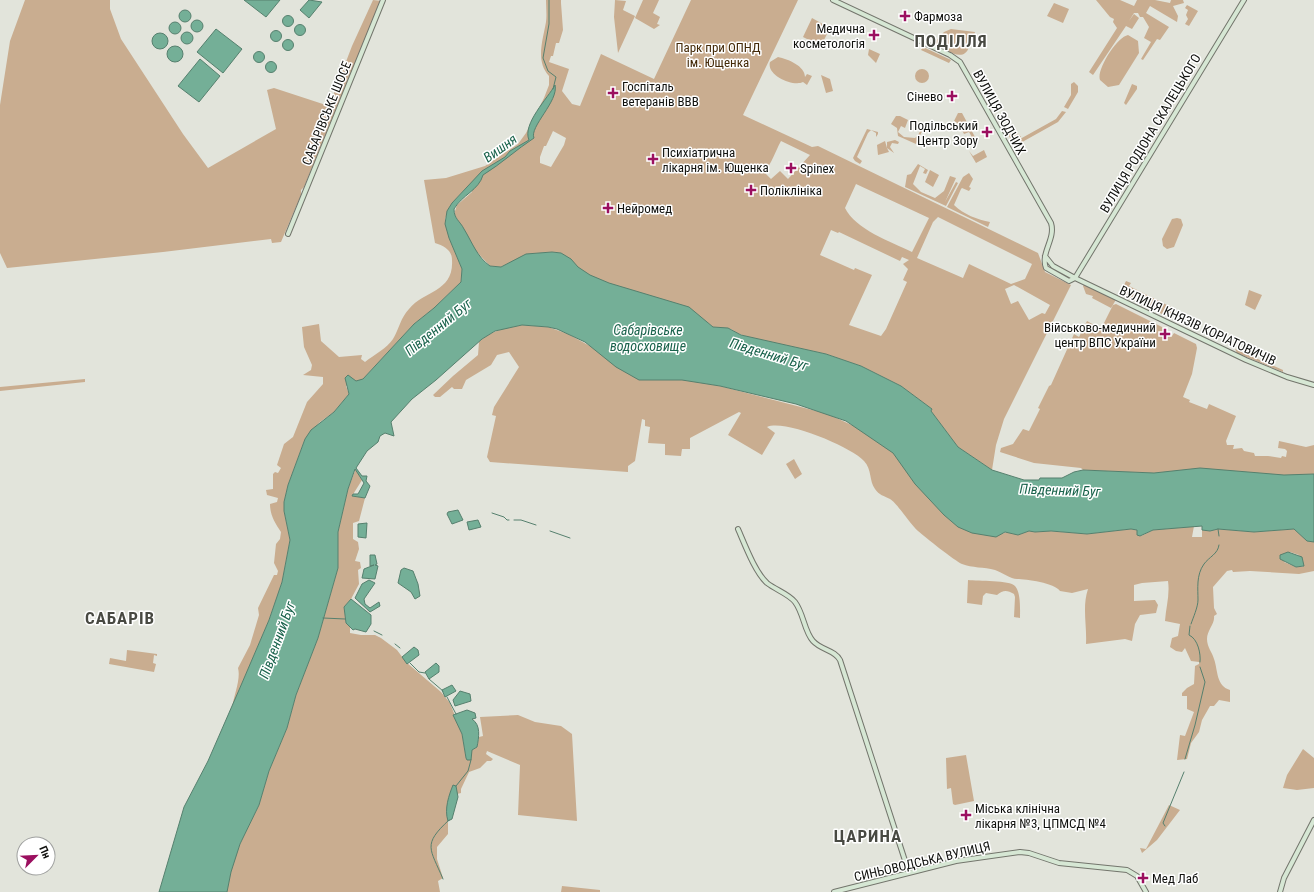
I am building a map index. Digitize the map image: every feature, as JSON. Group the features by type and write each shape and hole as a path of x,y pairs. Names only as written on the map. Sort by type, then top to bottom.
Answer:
{"main road":[{"name":"САБАРІВСЬКЕ ШОСЕ","path":"288,234 383,0"},
{"name":"ВУЛИЦЯ ЗОДЧИХ","path":"833,0 950,55 960,62 1051,223 1052,237 1045,256"},
{"name":"ВУЛИЦЯ РОДІОНА СКАЛЕЦЬКОГО","path":"1075,278 1244,0"},
{"path":"1045,256 1053,266 1075,278"},
{"path":"1045,256 1044,265 1049,272 1068,281 1075,278"},
{"name":"ВУЛИЦЯ КНЯЗІВ КОРІАТОВИЧІВ","path":"1075,278 1246,360 1287,377 1314,385"},
{"path":"738,529 762,577 796,604 811,639 819,648 834,653 840,660 909,873"},
{"path":"1280,892 1284,878 1314,820"},
{"name":"СИНЬОВОДСЬКА ВУЛИЦЯ","path":"834,892 970,858 1029,852 1059,863 1132,872 1140,879 1146,892"}],"green space":[{"path":"25,0 110,0 110,9 121,39 183,134 208,168 276,129 267,90 274,88 329,106 352,46 373,0 382,1 304,187 301,190 301,195 281,242 272,243 271,239 7,268 0,253 0,105 10,41"},
{"name":"Парк при ОПНД ім. Ющенка","path":"546,0 561,0 563,30 559,43 556,43 553,56 551,56 549,62 569,69 562,91 572,104 580,106 601,54 654,79 691,0 798,0 743,115 812,147 818,146 1038,253 1045,272 1071,285 1004,419 996,445 992,470 958,447 931,411 932,409 901,386 861,366 826,354 750,338 731,329 713,327 707,322 599,287 561,253 552,252 529,254 501,267 490,266 475,250 454,214 457,205 472,192 468,186 452,203 445,219 449,237 462,269 461,282 434,308 414,324 363,379 346,386 349,394 334,412 320,422 305,439 288,485 284,502 284,511 290,540 282,582 269,620 232,708 238,682 238,668 250,645 259,615 258,608 274,575 277,575 278,571 274,563 276,544 280,539 281,532 272,515 270,504 277,502 278,498 267,495 266,490 273,489 273,474 275,472 278,473 281,468 277,465 284,444 293,437 307,402 323,384 323,377 303,375 311,370 312,365 304,347 302,327 319,324 321,341 339,357 362,355 361,359 365,362 384,348 393,339 409,309 443,285 451,271 452,257 447,249 435,243 424,180 446,178 485,166 518,144 526,133 549,85 549,76 542,64 541,57 546,19","holes":["553,131 566,138 564,145 551,167 540,163 540,157 544,146 546,146","781,141 810,155 788,179 780,171 771,179 764,172","856,184 929,218 912,252 865,229 850,216 845,208","938,217 1032,264 1025,279 1011,284 969,264 963,278 917,258 933,222","831,230 838,233 839,232 900,261 902,257 909,260 903,264 908,269 903,280 907,282 886,329 881,336 849,325 872,275 855,268 854,270 820,255","1014,285 1050,305 1045,314 1042,313 1029,320 1018,301 1011,304 1005,289"]},
{"path":"615,0 626,1 623,10 635,16 618,53 614,17"},
{"path":"643,0 659,0 653,13 660,17 657,24 660,25 654,29 635,18"},
{"path":"1096,0 1120,0 1134,6 1137,0 1155,0 1170,3 1171,0 1183,0 1184,3 1173,6 1178,16 1177,22 1150,6 1146,13 1169,27 1160,40 1157,39 1143,60 1141,59 1151,42 1144,38 1149,27 1143,17 1140,17 1138,13 1134,13 1129,21 1134,14 1139,18 1132,29 1126,26 1093,75 1089,72 1117,28 1113,22 1114,19 1110,17"},
{"path":"1054,3 1069,9 1063,23 1047,16"},
{"path":"1187,5 1198,11 1189,26 1185,24 1188,19 1186,15 1188,10 1185,8"},
{"path":"812,18 830,28 821,46 803,37"},
{"path":"951,29 975,32 966,52 962,55 947,51 934,43 944,32"},
{"path":"1128,35 1138,41 1139,53 1119,85 1108,87 1100,80 1101,69 1113,47 1123,37"},
{"path":"923,47 951,60 949,63 921,50"},
{"path":"869,49 880,54 876,63 868,55"},
{"path":"778,57 791,61 799,66 805,77 807,74 812,76 807,85 803,82 793,83 781,79 776,75 770,67 770,62"},
{"path":"922,69 927,71 929,76 927,81 922,83 917,81 915,76 917,71"},
{"path":"821,75 830,79 833,91 826,93"},
{"path":"1074,82 1078,86 1078,92 1068,109 1064,107 1071,95 1071,84"},
{"path":"1132,84 1137,86 1137,89 1126,105 1124,103"},
{"path":"1062,111 1066,112 1058,122 1015,146 1013,143 1056,119"},
{"path":"958,113 962,113 975,137 973,139 969,132 964,134 959,124 954,121"},
{"path":"896,116 900,116 908,120 905,128 901,126 898,132 904,137 915,138 923,126 924,127 916,144 898,136 897,128 891,124"},
{"path":"1005,128 1015,130 1021,137 1012,142"},
{"path":"867,129 871,130 868,133 857,157 862,161 860,164 853,158"},
{"path":"871,130 878,132 876,137 876,133"},
{"path":"895,140 899,142 898,144 892,143 890,147 894,153 887,148 887,142"},
{"path":"885,141 889,152 878,155 877,145"},
{"path":"984,150 987,157 976,163 969,151 973,156"},
{"path":"918,164 928,170 926,174 923,173 925,169 920,166 913,184 921,192 935,198 944,191 950,176 956,178 945,202 956,182 958,183 946,206 905,187 907,175 911,174"},
{"path":"930,170 939,175 933,187 925,182"},
{"path":"969,173 973,179 969,187 971,188 969,191 962,188 961,189 954,205 971,216 990,222 988,227 947,207 963,177"},
{"path":"1172,219 1181,219 1183,225 1174,247 1167,249 1163,246 1162,239"},
{"path":"1126,281 1131,283 1129,286 1175,309 1170,318 1120,293"},
{"path":"1085,282 1117,298 1111,308 1092,298 1093,296 1086,294 1083,286"},
{"path":"1249,290 1262,295 1255,310 1245,305"},
{"path":"1116,304 1166,329 1166,331 1172,336 1174,333 1196,344 1197,348 1192,374 1183,397 1190,400 1189,402 1207,409 1209,404 1236,416 1226,441 1227,445 1234,445 1233,449 1242,448 1244,451 1254,453 1255,456 1281,458 1282,456 1286,457 1287,451 1285,449 1278,448 1279,441 1306,447 1314,445 1314,474 1281,479 1083,470 1081,468 1034,463 1000,452 1001,448 1013,444 1023,429 1029,431 1040,409 1038,408 1049,386 1051,385 1074,334 1079,337 1087,321 1101,329 1113,305"},
{"path":"522,325 548,327 568,334 650,379 686,380 720,386 828,414 860,429 890,450 896,449 1001,534 1008,532 1018,535 1029,531 1049,531 1087,534 1131,529 1137,530 1137,533 1141,536 1153,530 1194,526 1192,537 1202,537 1202,530 1210,531 1218,529 1254,532 1294,529 1304,538 1314,542 1314,571 1299,574 1250,571 1233,572 1232,570 1227,571 1213,587 1214,608 1217,614 1214,616 1207,636 1207,642 1214,659 1218,677 1222,685 1230,690 1230,702 1219,700 1214,706 1210,706 1202,720 1199,732 1191,743 1187,759 1177,760 1180,735 1185,736 1194,712 1187,709 1187,696 1182,696 1182,693 1194,684 1195,666 1199,664 1199,662 1191,661 1185,648 1182,652 1176,651 1170,647 1172,638 1178,636 1180,624 1165,621 1168,581 1134,585 1134,601 1155,600 1158,605 1156,613 1140,615 1135,624 1132,641 1125,639 1086,644 1085,603 1088,589 1072,593 1060,591 1057,588 1047,584 1015,579 995,570 970,566 958,562 918,531 893,501 877,491 873,486 867,464 857,455 817,436 788,427 776,426 767,427 775,433 762,455 728,435 741,413 739,412 690,438 690,449 682,449 681,456 665,455 665,444 648,443 650,427 645,426 645,420 642,419 635,461 628,466 628,472 490,462 487,457 496,416 492,415 494,407 519,367 509,352 497,355 491,365 466,380 462,389 454,389 452,387 440,397 435,397 433,395 478,355 479,342 484,338 505,328","holes":["1290,552 1299,555 1303,567 1296,567 1284,562"]},
{"path":"1235,349 1283,370 1283,372 1237,353"},
{"path":"85,379 85,382 0,391 0,387"},
{"path":"794,459 802,474 795,479 786,464"},
{"path":"356,468 362,480 352,496 365,498 359,521 353,523 353,539 358,542 359,549 355,561 360,562 361,568 358,570 359,584 351,599 344,607 346,623 350,627 350,633 375,635 381,638 397,650 406,662 441,692 450,703 462,734 466,758 472,750 477,747 479,737 483,736 480,717 518,715 535,722 561,726 572,734 577,821 518,815 520,765 487,751 486,754 493,759 491,761 487,761 480,768 469,772 461,789 461,793 457,794 457,792 448,805 448,834 437,847 437,859 443,878 438,881 440,892 222,892 240,844 259,805 269,771 287,728 296,695 318,638 338,568 338,532 348,489"},
{"path":"968,580 1001,582 1015,586 1019,597 1020,618 1014,617 1015,597 1014,594 1009,592 1003,591 997,595 986,593 983,596 982,605 967,603"},
{"path":"127,650 157,654 157,656 154,655 153,663 156,664 154,672 109,664 110,658 126,661"},
{"path":"1303,749 1314,758 1314,788 1297,790 1283,788 1287,775"},
{"path":"966,755 974,801 955,805 953,804 951,788 947,789 946,758"},
{"path":"1169,805 1180,810 1157,840 1142,853 1140,848 1146,849"},
{"path":"562,886 600,890 600,892 561,892"}],"water":[{"path":"244,0 280,0 266,17"},
{"path":"309,0 322,2 309,18 300,10"},
{"path":"185,10 189,12 191,16 189,20 185,22 181,20 179,16 181,12"},
{"path":"288,15 292,17 294,21 292,25 288,27 284,25 282,21 284,17"},
{"path":"197,20 201,22 203,26 201,30 197,32 193,30 191,26 193,22"},
{"path":"175,22 179,24 181,28 179,32 175,34 171,32 169,28 171,24"},
{"path":"300,24 304,26 306,30 304,34 300,36 296,34 294,30 296,26"},
{"path":"216,29 242,49 223,73 197,52"},
{"path":"276,30 280,32 282,36 280,40 276,42 272,40 270,36 272,32"},
{"path":"187,32 191,34 193,38 191,42 187,44 183,42 181,38 183,34"},
{"path":"160,33 166,35 168,41 166,47 160,49 154,47 152,41 154,35"},
{"path":"288,39 292,41 294,45 292,49 288,51 284,49 282,45 284,41"},
{"path":"175,46 182,51 183,54 178,61 175,62 168,57 167,54 172,47"},
{"path":"259,51 263,53 265,57 263,61 259,63 255,61 253,57 255,53"},
{"path":"200,59 220,76 199,102 178,86"},
{"path":"271,61 275,63 277,67 275,71 271,73 267,71 265,67 267,63"},
{"name":"Сабарівське водосховище","path":"555,85 553,98 536,127 534,138 483,175 478,185 457,204 454,209 456,218 475,249 490,266 501,267 526,254 552,252 561,253 571,259 578,267 590,275 609,283 689,307 713,327 728,328 741,335 826,354 861,366 901,386 932,409 931,411 958,447 992,470 1024,480 1062,478 1074,472 1083,470 1154,473 1200,468 1284,475 1314,474 1314,542 1307,541 1294,529 1254,532 1218,529 1210,531 1202,530 1202,526 1153,530 1140,536 1137,535 1137,530 1131,529 1087,534 1029,531 1018,535 1005,532 996,537 972,533 958,527 944,515 915,484 893,453 846,421 796,404 720,386 682,380 639,380 616,367 585,342 557,329 522,325 495,331 482,339 412,399 391,422 394,436 385,433 380,436 378,442 367,451 356,468 362,476 367,476 366,481 370,486 365,498 352,496 353,494 358,494 364,483 355,469 348,489 338,532 338,568 318,638 296,695 287,728 269,771 259,805 240,844 231,872 227,892 159,892 184,807 208,761 239,690 269,620 282,582 290,540 284,511 284,502 288,485 305,439 311,430 334,412 349,394 345,378 348,375 356,381 363,379 414,324 434,308 461,282 462,269 449,238 445,224 447,211 452,203 482,171 505,157 510,151 529,140 529,126 532,119"},
{"path":"458,510 463,520 452,524 447,514 448,512"},
{"path":"478,520 481,527 469,530 467,522"},
{"path":"367,523 366,538 358,537 358,524"},
{"path":"1288,552 1302,557 1304,566 1296,567 1280,559 1280,555"},
{"path":"370,555 375,555 377,564 375,565 378,566 375,579 362,578 364,569 374,565 370,566"},
{"path":"404,568 413,571 418,584 420,596 415,599 411,592 398,583 401,570"},
{"path":"369,580 375,583 364,599 365,604 370,608 379,602 380,606 370,612 355,598 362,584"},
{"path":"351,599 371,615 371,624 366,632 355,629 353,630 346,623 344,607"},
{"path":"414,647 418,650 419,655 407,664 402,657"},
{"path":"436,663 439,666 439,672 429,679 425,672"},
{"path":"452,685 456,691 445,697 442,690"},
{"path":"460,691 470,694 471,701 455,706 453,700"},
{"path":"467,710 475,713 476,718 472,719 477,724 479,732 477,747 472,750 471,760 467,760 466,758 462,734 453,715"},
{"path":"453,785 456,786 458,797 452,819 448,821 447,807"}],"waterway":[{"name":"Вишня","path":"549,0 549,24 543,58 548,71 556,77 553,89"},
{"path":"492,513 509,520"},
{"path":"514,520 521,520 536,525"},
{"path":"1218,529 1219,536"},
{"path":"550,531 570,538"},
{"path":"1191,624 1198,603 1198,582 1201,568 1217,551 1219,545"},
{"path":"323,618 345,619"},
{"path":"1190,626 1189,635 1197,643 1200,662"},
{"path":"374,631 382,635"},
{"path":"395,644 400,648"},
{"path":"410,663 419,672 425,673"},
{"path":"1185,759 1205,682 1200,667"},
{"path":"429,679 443,691"},
{"path":"447,697 456,714"},
{"path":"456,786 468,771 471,760"},
{"path":"1165,826 1163,823 1184,772"},
{"path":"443,879 431,847 435,835 449,820"}],"place":[{"name":"Фармоза","path":"905,16"},
{"name":"Медична косметологія","path":"874,35"},
{"name":"Госпіталь ветеранів ВВВ","path":"613,93"},
{"name":"Сінево","path":"952,96"},
{"name":"Подільський Центр Зору","path":"987,132"},
{"name":"Психіатрична лікарня ім. Ющенка","path":"653,159"},
{"name":"Spinex","path":"791,168"},
{"name":"Поліклініка","path":"751,190"},
{"name":"Нейромед","path":"608,208"},
{"name":"Військово-медичний центр ВПС України","path":"1165,334"},
{"name":"Міська клінічна лікарня №3, ЦПМСД №4","path":"966,815"},
{"name":"Мед Лаб","path":"1143,878"}],"district":[{"name":"ПОДІЛЛЯ","path":"951,41"},
{"name":"САБАРІВ","path":"120,618"},
{"name":"ЦАРИНА","path":"868,836"}],"water label":[{"name":"Південний Буг","path":"438,327"},
{"name":"Південний Буг","path":"769,354"},
{"name":"Південний Буг","path":"1060,490"},
{"name":"Південний Буг","path":"277,640"}]}
